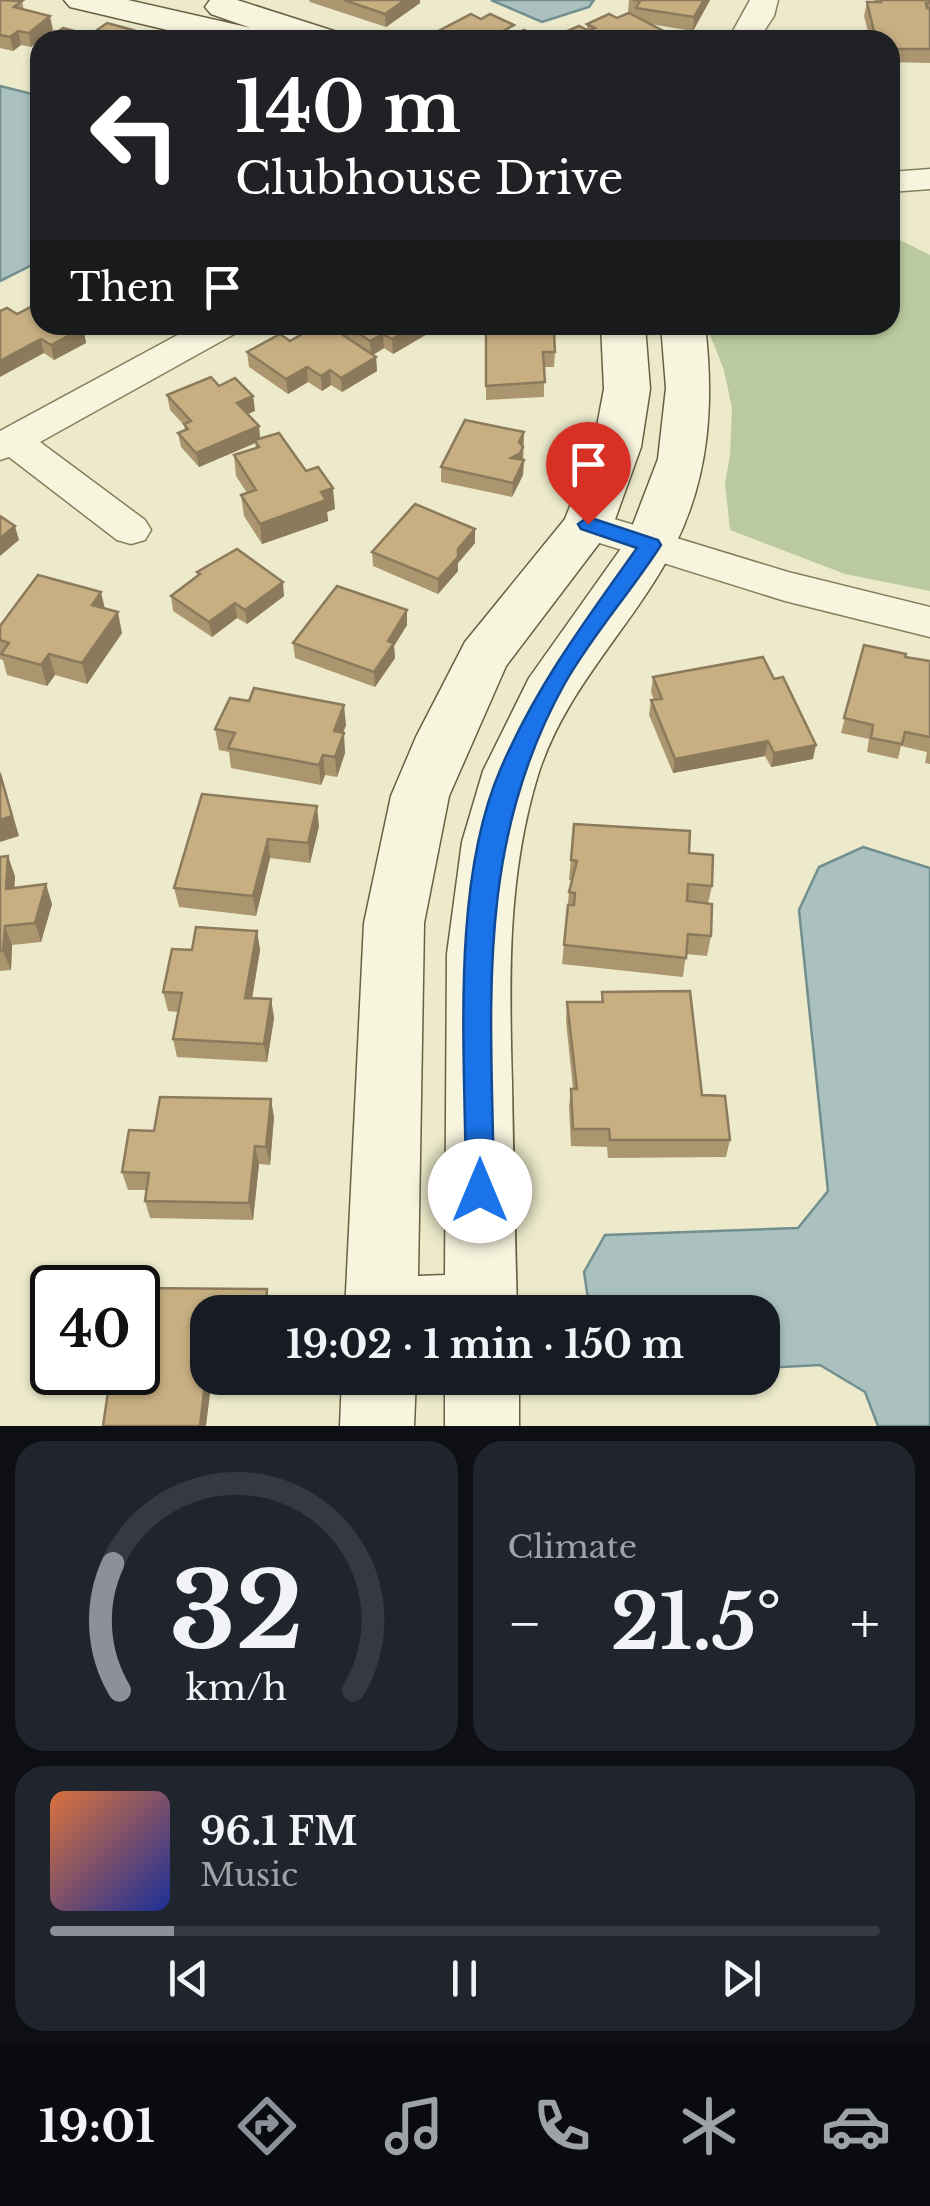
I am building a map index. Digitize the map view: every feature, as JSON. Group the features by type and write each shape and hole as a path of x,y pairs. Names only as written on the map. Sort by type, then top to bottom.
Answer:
{"street":[{"path":"82,0 213,30"},
{"path":"200,0 281,30"},
{"path":"750,30 764,0"},
{"path":"900,181 930,179"},
{"path":"131,530 6,443 205,335"},
{"path":"381,1295 394,923 420,796 484,656 588,524 617,448 627,390 624,335"},
{"path":"482,1295 478,954 491,842 511,771 556,678 650,545 682,459 689,388 684,335"},
{"path":"588,524 786,586 930,622"},
{"path":"377,1426 378,1395"},
{"path":"482,1395 482,1426"}],"green space":[{"path":"900,240 930,255 930,591 845,574 730,530 725,483 732,408 724,370 710,335 900,335"}],"water":[{"path":"491,0 594,0 589,7 542,22"},
{"path":"0,86 30,94 30,266 0,281"},
{"path":"863,847 930,868 930,1426 878,1426 865,1392 820,1365 780,1367 780,1295 587,1295 584,1272 605,1235 798,1228 828,1191 799,910 819,867"}],"building":[{"path":"0,0 22,1 14,7 50,16 29,33 0,35"},
{"path":"344,0 405,0 385,14"},
{"path":"633,0 704,0 694,17 636,8 640,1"},
{"path":"930,0 926,3 930,8 930,49 900,49 900,30 874,30 867,2"},
{"path":"629,13 662,30 591,30 595,28 587,24 609,14 617,18"},
{"path":"471,14 481,19 490,14 514,25 505,30 440,30"},
{"path":"107,23 133,30 97,30"},
{"path":"30,307 30,335 70,335 51,345 41,339 0,361 0,311 7,308 17,314"},
{"path":"278,335 290,341 300,335 343,335 376,357 341,378 330,370 321,376 307,367 286,379 247,352"},
{"path":"486,335 554,335 555,352 543,352 545,382 486,386"},
{"path":"211,377 219,386 235,378 253,396 237,403 259,426 196,453 178,433 188,429 184,424 191,421 167,395"},
{"path":"465,420 524,432 519,442 523,447 520,453 511,458 524,460 513,483 441,467"},
{"path":"279,433 306,471 318,467 333,488 321,492 326,500 260,524 241,495 256,490 234,455 259,447 255,440"},
{"path":"415,504 475,529 438,579 372,552"},
{"path":"0,516 15,526 0,538"},
{"path":"237,549 283,582 245,610 235,603 209,622 171,596 200,574 197,572"},
{"path":"38,575 101,592 92,605 118,612 82,663 49,654 41,665 1,654 9,643 0,640 0,626"},
{"path":"337,586 407,610 388,641 394,643 374,672 293,643"},
{"path":"864,645 930,661 930,737 905,732 902,744 871,738 873,725 844,718"},
{"path":"763,657 774,679 783,677 816,745 774,753 768,741 675,759 651,700 662,699 653,677"},
{"path":"254,688 344,705 334,731 344,733 335,757 323,755 319,765 228,748 235,733 215,729 230,698 249,701"},
{"path":"0,774 12,816 0,820"},
{"path":"202,794 317,806 308,843 268,839 253,896 174,888"},
{"path":"574,824 690,831 689,853 713,855 712,886 688,884 687,901 712,904 711,936 688,934 686,958 564,945 568,905 574,905 575,893 569,892 577,861 571,860"},
{"path":"8,856 6,889 46,884 35,923 5,926 0,951 0,857"},
{"path":"196,927 257,931 245,998 271,999 264,1044 173,1039 182,993 163,992 172,949 192,950"},
{"path":"690,991 702,1095 725,1096 730,1140 610,1140 609,1129 573,1129 571,1089 577,1089 567,1002 603,1002 602,992"},
{"path":"160,1097 271,1099 266,1147 255,1146 249,1203 145,1201 149,1173 122,1172 129,1130 154,1131"},
{"path":"160,1288 267,1289 266,1295 190,1295 190,1395 204,1395 200,1426 103,1426 108,1395 160,1395"}],"route":[{"path":"480,1191 478,954 491,842 511,771 556,678 650,545 588,524"}]}
